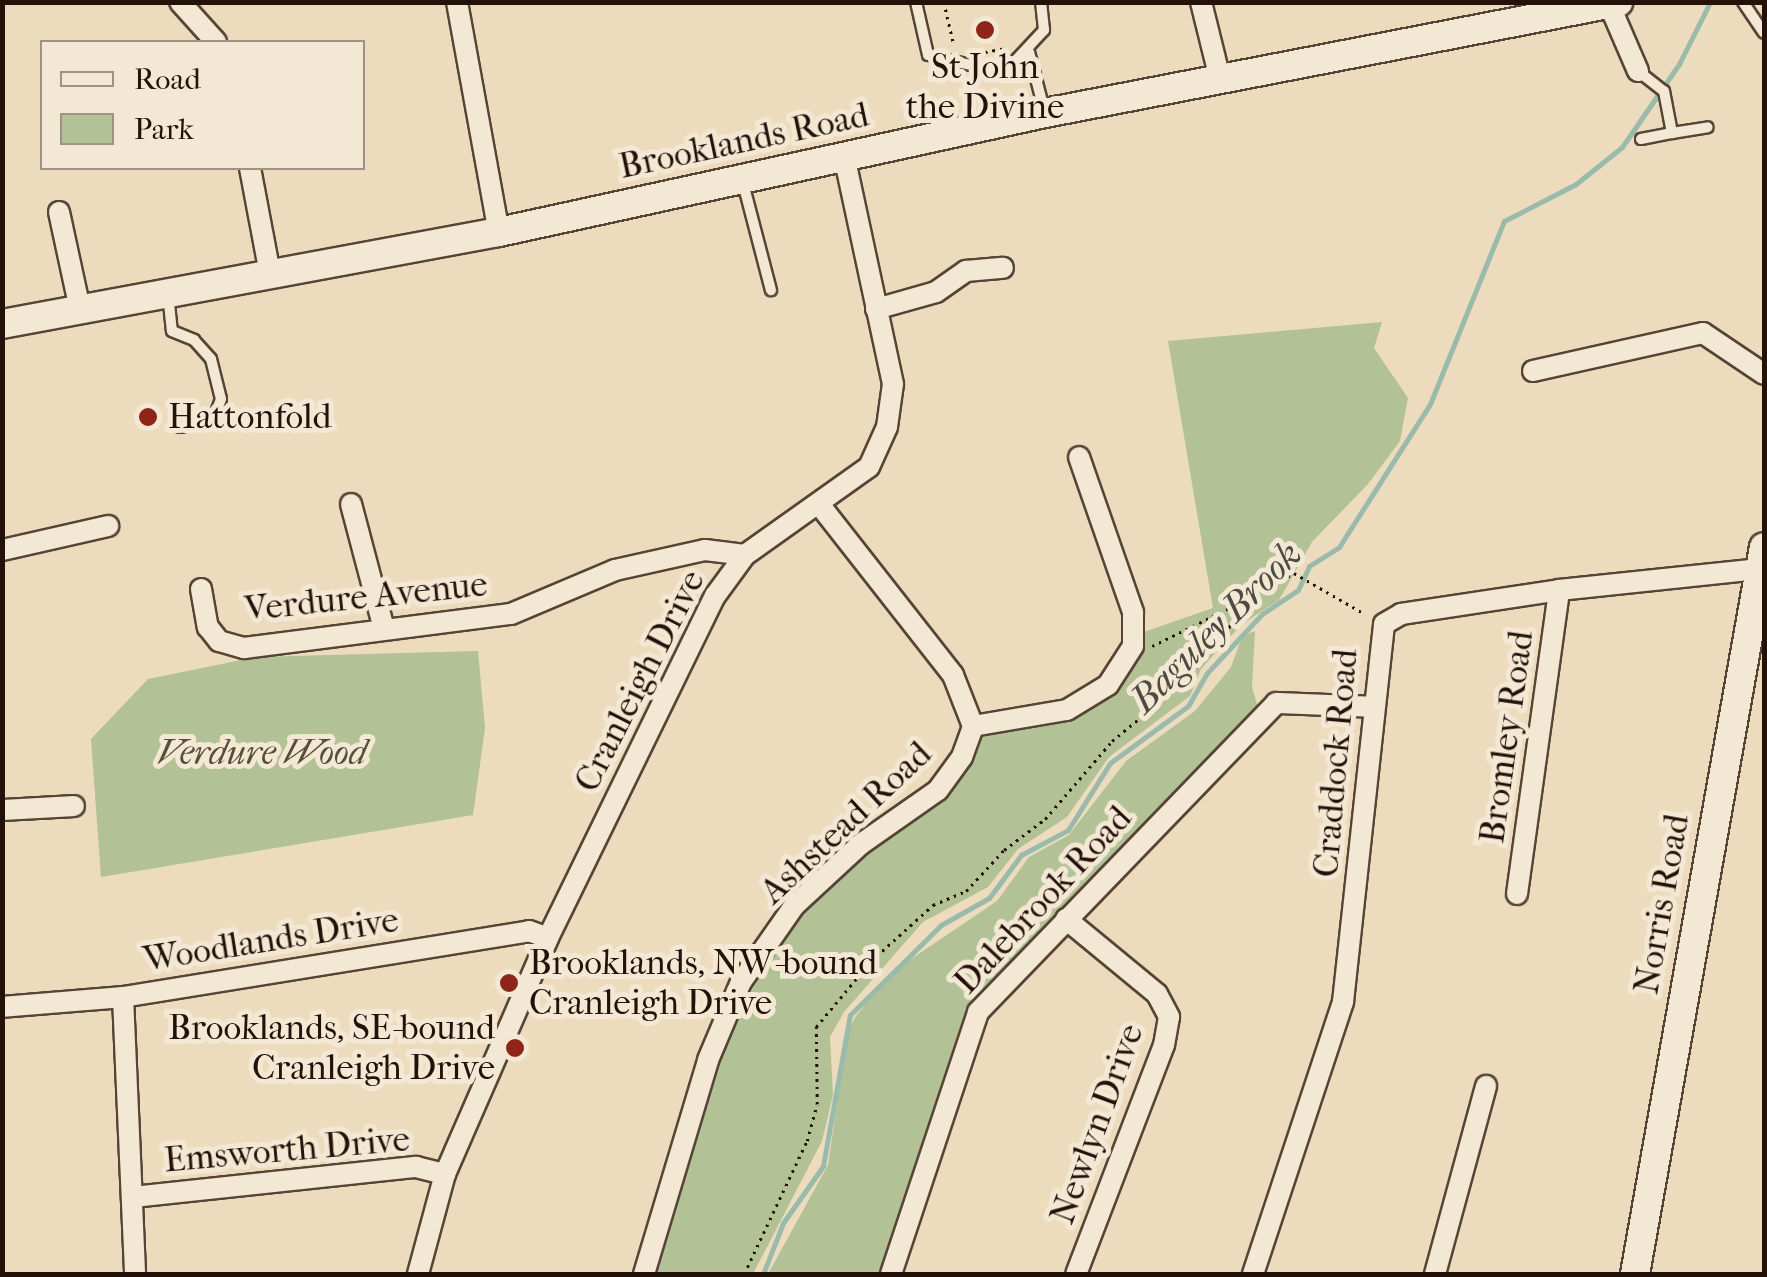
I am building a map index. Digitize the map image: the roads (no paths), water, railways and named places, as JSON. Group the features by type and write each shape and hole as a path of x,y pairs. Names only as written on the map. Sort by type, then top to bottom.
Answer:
{"street":[{"path":"180,2 214,40"},
{"path":"456,2 499,232"},
{"path":"1201,2 1220,79"},
{"path":"1614,4 1645,76"},
{"name":"Brooklands Road","path":"2,324 499,232 1045,113 1567,8 1614,4"},
{"name":"Cranleigh Drive","path":"418,1274 446,1174 548,938 715,596 744,555 869,467 887,427 893,384 844,156"},
{"path":"250,170 270,274"},
{"path":"59,212 80,310"},
{"path":"876,309 936,292 966,271 1003,268"},
{"path":"1532,371 1703,333 1764,374"},
{"path":"973,726 1067,710 1108,685 1133,646 1133,612 1079,456"},
{"path":"351,504 384,629"},
{"name":"Ashstead Road","path":"644,1274 708,1060 741,982 794,906 862,844 938,790 962,757 973,726 953,676 819,504"},
{"path":"2,550 108,526"},
{"name":"Verdure Avenue","path":"202,589 208,626 219,640 244,648 511,614 586,578 705,550 744,555"},
{"name":"Craddock Road","path":"1253,1274 1342,1002 1384,624 1401,614 1761,558"},
{"name":"Norris Road","path":"1635,1274 1761,558"},
{"name":"Bromley Road","path":"1517,894 1559,590"},
{"name":"Dalebrook Road","path":"891,1274 968,1030 978,1012 1276,703 1374,707"},
{"path":"2,810 74,806"},
{"name":"Newlyn Drive","path":"1066,920 1157,994 1169,1017 1164,1045 1076,1274"},
{"name":"Woodlands Drive","path":"2,1008 123,997 529,931 548,938"},
{"path":"123,997 135,1274"},
{"path":"1435,1274 1486,1086"},
{"name":"Emsworth Drive","path":"133,1197 416,1167 446,1174"}],"lane":[{"path":"916,2 928,56 1004,73 1028,52 1044,30 1041,2"},
{"path":"1742,2 1764,33"},
{"path":"1028,52 1045,113"},
{"path":"1645,76 1664,91 1672,133"},
{"path":"1641,139 1708,127"},
{"path":"742,178 771,290"},
{"path":"168,293 172,331 194,340 211,359 221,399 214,418 180,427"}],"waterway":[{"name":"Baguley Brook","path":"763,1274 783,1223 823,1166 850,1015 941,925 989,898 1021,855 1068,830 1110,763 1188,706 1207,673 1262,614 1298,590 1309,566 1339,547 1430,404 1504,221 1576,184 1622,147 1679,64 1710,2"}],"place":[{"name":"St John the Divine","path":"985,30"},
{"name":"Hattonfold","path":"148,417"},
{"name":"Brooklands, NW-bound Cranleigh Drive","path":"509,983"},
{"name":"Brooklands, SE-bound Cranleigh Drive","path":"515,1048"}],"park label":[{"name":"Verdure Wood","path":"262,753"}]}
